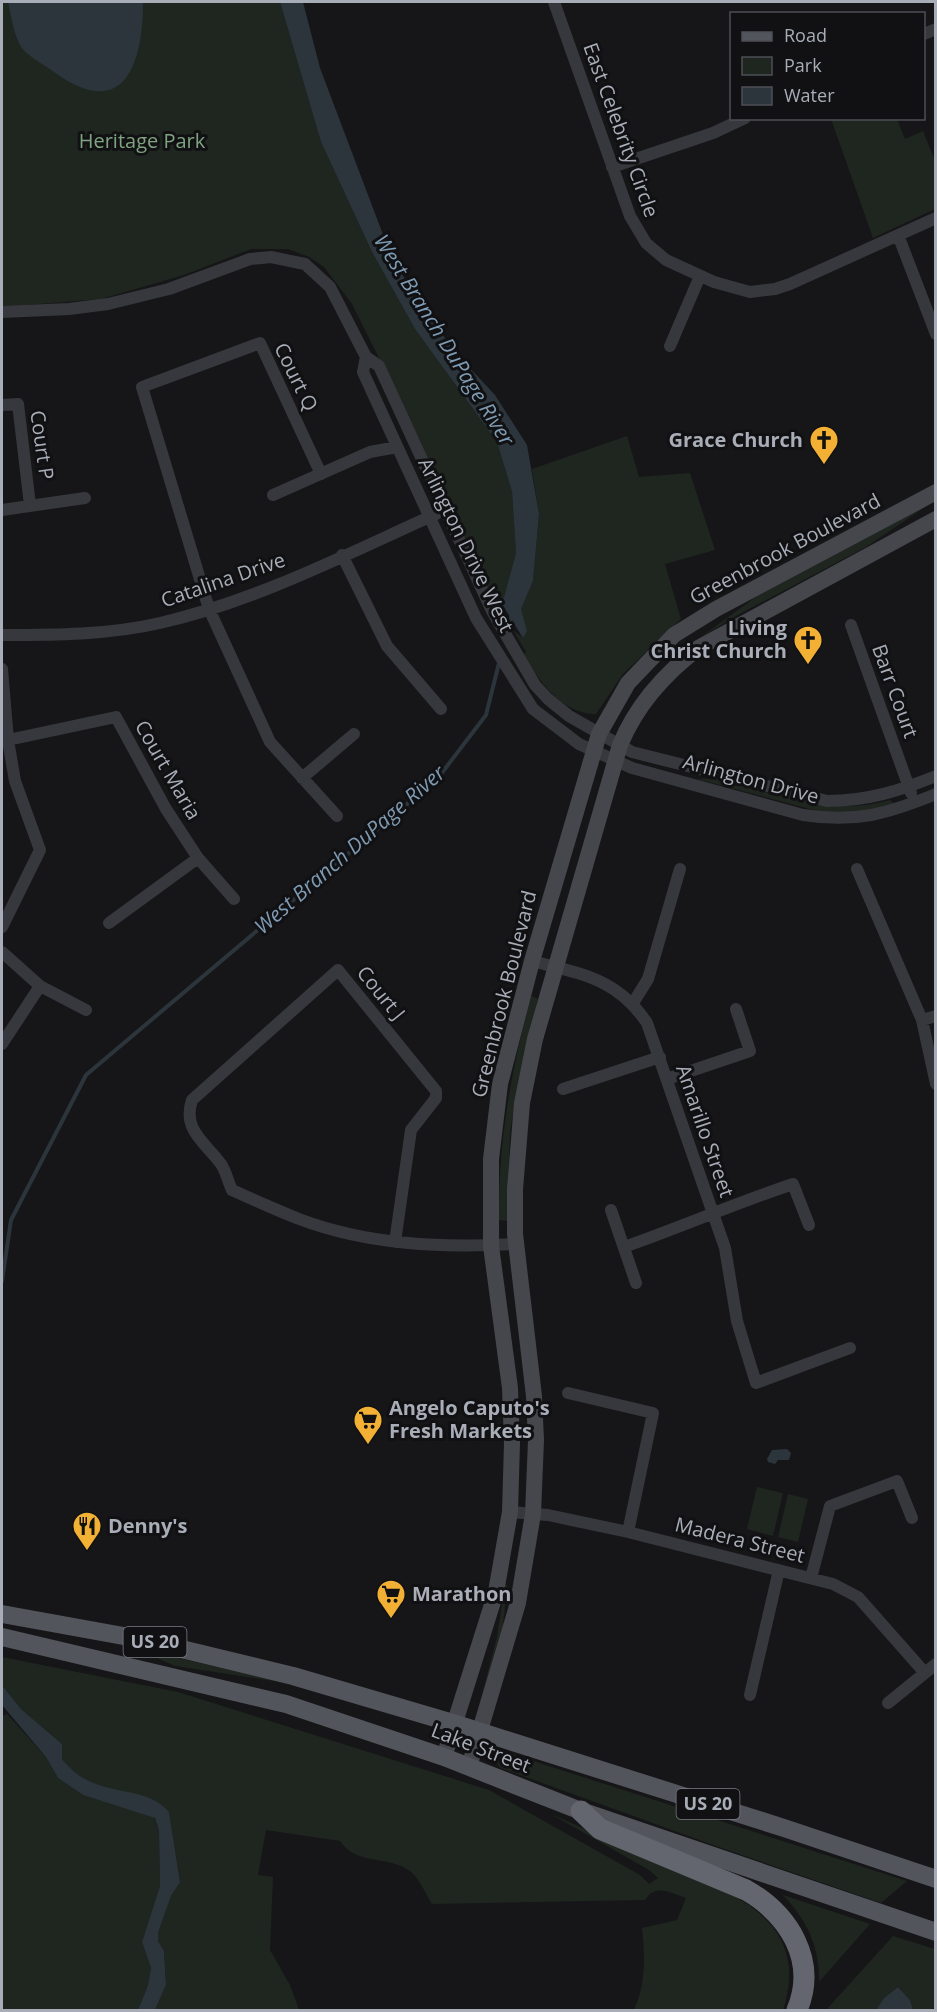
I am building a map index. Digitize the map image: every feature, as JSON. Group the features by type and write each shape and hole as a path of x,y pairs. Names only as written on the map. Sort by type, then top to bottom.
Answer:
{"highway":[{"path":"581,1812 600,1829 746,1890 767,1902 791,1930 802,1956 804,1979 797,2010"}],"main road":[{"name":"Greenbrook Boulevard","path":"444,1757 496,1592 510,1512 512,1432 510,1388 490,1246 491,1158 498,1095 532,962 598,734 628,683 674,635 724,604 936,492"},
{"name":"Greenbrook Boulevard","path":"469,1767 518,1603 533,1514 536,1440 534,1396 515,1244 514,1189 522,1102 535,1039 618,753 627,730 652,692 700,646 936,519"},
{"name":"Lake Street","path":"2,1614 162,1644 293,1676 479,1731 936,1879"},
{"name":"Lake Street","path":"2,1637 284,1703 444,1757 581,1812 936,1932"}],"street":[{"name":"East Celebrity Circle","path":"555,2 630,216 646,243 666,260 700,276 739,290 775,289 936,218"},
{"path":"612,167 713,133 741,120"},
{"path":"898,235 936,334"},
{"name":"Arlington Drive West","path":"2,312 69,309 108,304 169,289 250,259 270,257 305,264 330,287 366,357 379,366 492,611 520,661 535,685 548,699 598,734"},
{"path":"670,346 700,276"},
{"name":"Court Q","path":"209,609 142,387 260,344 321,474"},
{"name":"Arlington Drive West","path":"366,357 363,372 484,632 533,709 579,744 593,750"},
{"name":"Court P","path":"2,405 18,404 30,506"},
{"path":"273,495 370,452 397,447"},
{"name":"Court P","path":"2,510 85,498"},
{"name":"Catalina Drive","path":"2,636 64,635 111,631 158,623 209,609 251,594 445,510"},
{"path":"342,555 387,646 441,710"},
{"path":"209,609 270,742 336,816"},
{"name":"Barr Court","path":"851,626 914,803"},
{"path":"2,669 3,712 15,781 40,850 2,927"},
{"name":"Court Maria","path":"8,740 116,717 165,809 198,858 234,899"},
{"path":"302,778 354,734"},
{"name":"Arlington Drive","path":"598,734 632,768 811,816 850,819 869,817 936,794"},
{"name":"Arlington Drive","path":"593,750 632,752 827,801 873,798 936,776"},
{"path":"109,924 198,858"},
{"path":"633,1002 648,979 680,869"},
{"path":"857,869 922,1020 936,1084"},
{"path":"2,952 40,986 86,1010"},
{"name":"Amarillo Street","path":"532,962 598,980 616,989 633,1002 647,1023 725,1248 737,1321 756,1383 850,1348"},
{"name":"Court J","path":"338,970 436,1091 436,1098 411,1130 395,1242 309,1222 231,1190 223,1166 192,1130 188,1113 192,1100 338,970"},
{"path":"2,1044 40,986"},
{"path":"667,1079 750,1051 736,1009"},
{"path":"922,1020 936,1016"},
{"path":"563,1089 660,1057"},
{"path":"624,1247 699,1221 713,1213 793,1184 809,1225"},
{"path":"611,1210 636,1283"},
{"path":"395,1242 425,1246 515,1244"},
{"path":"568,1393 653,1413 628,1532"},
{"path":"811,1578 830,1506 897,1481 912,1518"},
{"name":"Madera Street","path":"510,1512 533,1514 628,1532 833,1584 858,1597 925,1673"},
{"path":"750,1695 779,1570"},
{"path":"888,1703 936,1664"}],"green space":[{"name":"Heritage Park","path":"2,2 280,2 321,142 372,252 415,329 497,442 512,492 516,553 504,597 490,601 420,440 352,304 324,267 309,257 288,249 251,249 184,275 101,299 2,307"},
{"path":"831,120 897,120 905,139 923,131 935,161 935,209 873,238"},
{"path":"627,436 639,477 690,473 715,550 665,564 681,619 623,674 596,714 584,713 572,709 545,686 523,655 526,652 513,630 523,638 526,631 521,609 533,581 539,514 532,469"},
{"path":"934,501 866,547 734,617 697,640 757,596"},
{"path":"697,779 723,781 820,804 854,806 890,800 893,803 890,806 844,813 821,812"},
{"path":"531,996 538,999 517,1089 510,1132 507,1221 499,1220 503,1135 517,1052"},
{"path":"757,1487 783,1493 773,1536 747,1529"},
{"path":"788,1494 808,1499 798,1542 778,1537"},
{"path":"505,1585 507,1585 503,1626 481,1698 497,1637"},
{"path":"156,1653 288,1683 175,1666 155,1657"},
{"path":"2,1657 178,1692 489,1790 640,1875 649,1884 658,1878 649,1870 551,1814 731,1894 762,1916 782,1942 789,1973 788,1991 783,2010 634,2010 641,1990 644,1970 642,1928 677,1920 686,1898 659,1891 649,1895 645,1900 432,1904 420,1882 407,1869 356,1855 340,1841 266,1830 258,1875 273,1877 270,1950 290,1985 299,2010 155,2010 166,1985 164,1951 158,1941 158,1933 171,1896 180,1881 169,1812 73,1774 62,1759 62,1744 21,1709 2,1685"},
{"path":"7,1714 46,1757 58,1778 83,1795 154,1817 159,1831 160,1886 142,1942 151,1968 148,1985 138,2010 2,2010 2,1716"},
{"path":"505,1752 907,1881 881,1903 501,1768 497,1764 496,1757"},
{"path":"783,1895 870,1924 819,1982 817,1958 810,1935 799,1914"},
{"path":"893,1936 935,1949 935,2007 930,2010 913,2010 910,2000 898,1987 884,1998 876,2010 826,2010"}],"water":[{"path":"8,2 143,2 139,46 133,65 125,79 113,89 97,91 78,86 54,72 25,51 19,43"},
{"path":"280,2 303,2 320,68 393,261 453,350 495,395 527,445 539,514 533,581 521,609 527,631 523,638 499,599 504,597 516,553 512,492 497,442 415,329 372,252 321,142"},
{"path":"787,1449 791,1453 789,1460 778,1460 775,1464 768,1462 767,1459 772,1450"},
{"path":"2,1685 21,1709 62,1744 62,1759 75,1772 89,1781 146,1797 169,1812 180,1882 171,1896 158,1933 158,1941 164,1951 166,1985 155,2010 138,2010 148,1985 151,1968 142,1942 160,1886 159,1831 155,1818 83,1795 58,1778 46,1757 2,1705"},
{"path":"898,1987 910,2000 913,2010 876,2010 884,1998"}],"waterway":[{"name":"West Branch DuPage River","path":"508,630 512,614"},
{"name":"West Branch DuPage River","path":"2,1281 11,1220 86,1075 438,778 486,715 499,663"}],"place":[{"name":"Grace Church","path":"824,466"},
{"name":"Living Christ Church","path":"808,666"},
{"name":"Angelo Caputo's Fresh Markets","path":"368,1446"},
{"name":"Denny's","path":"87,1552"},
{"name":"Marathon","path":"391,1620"}]}
